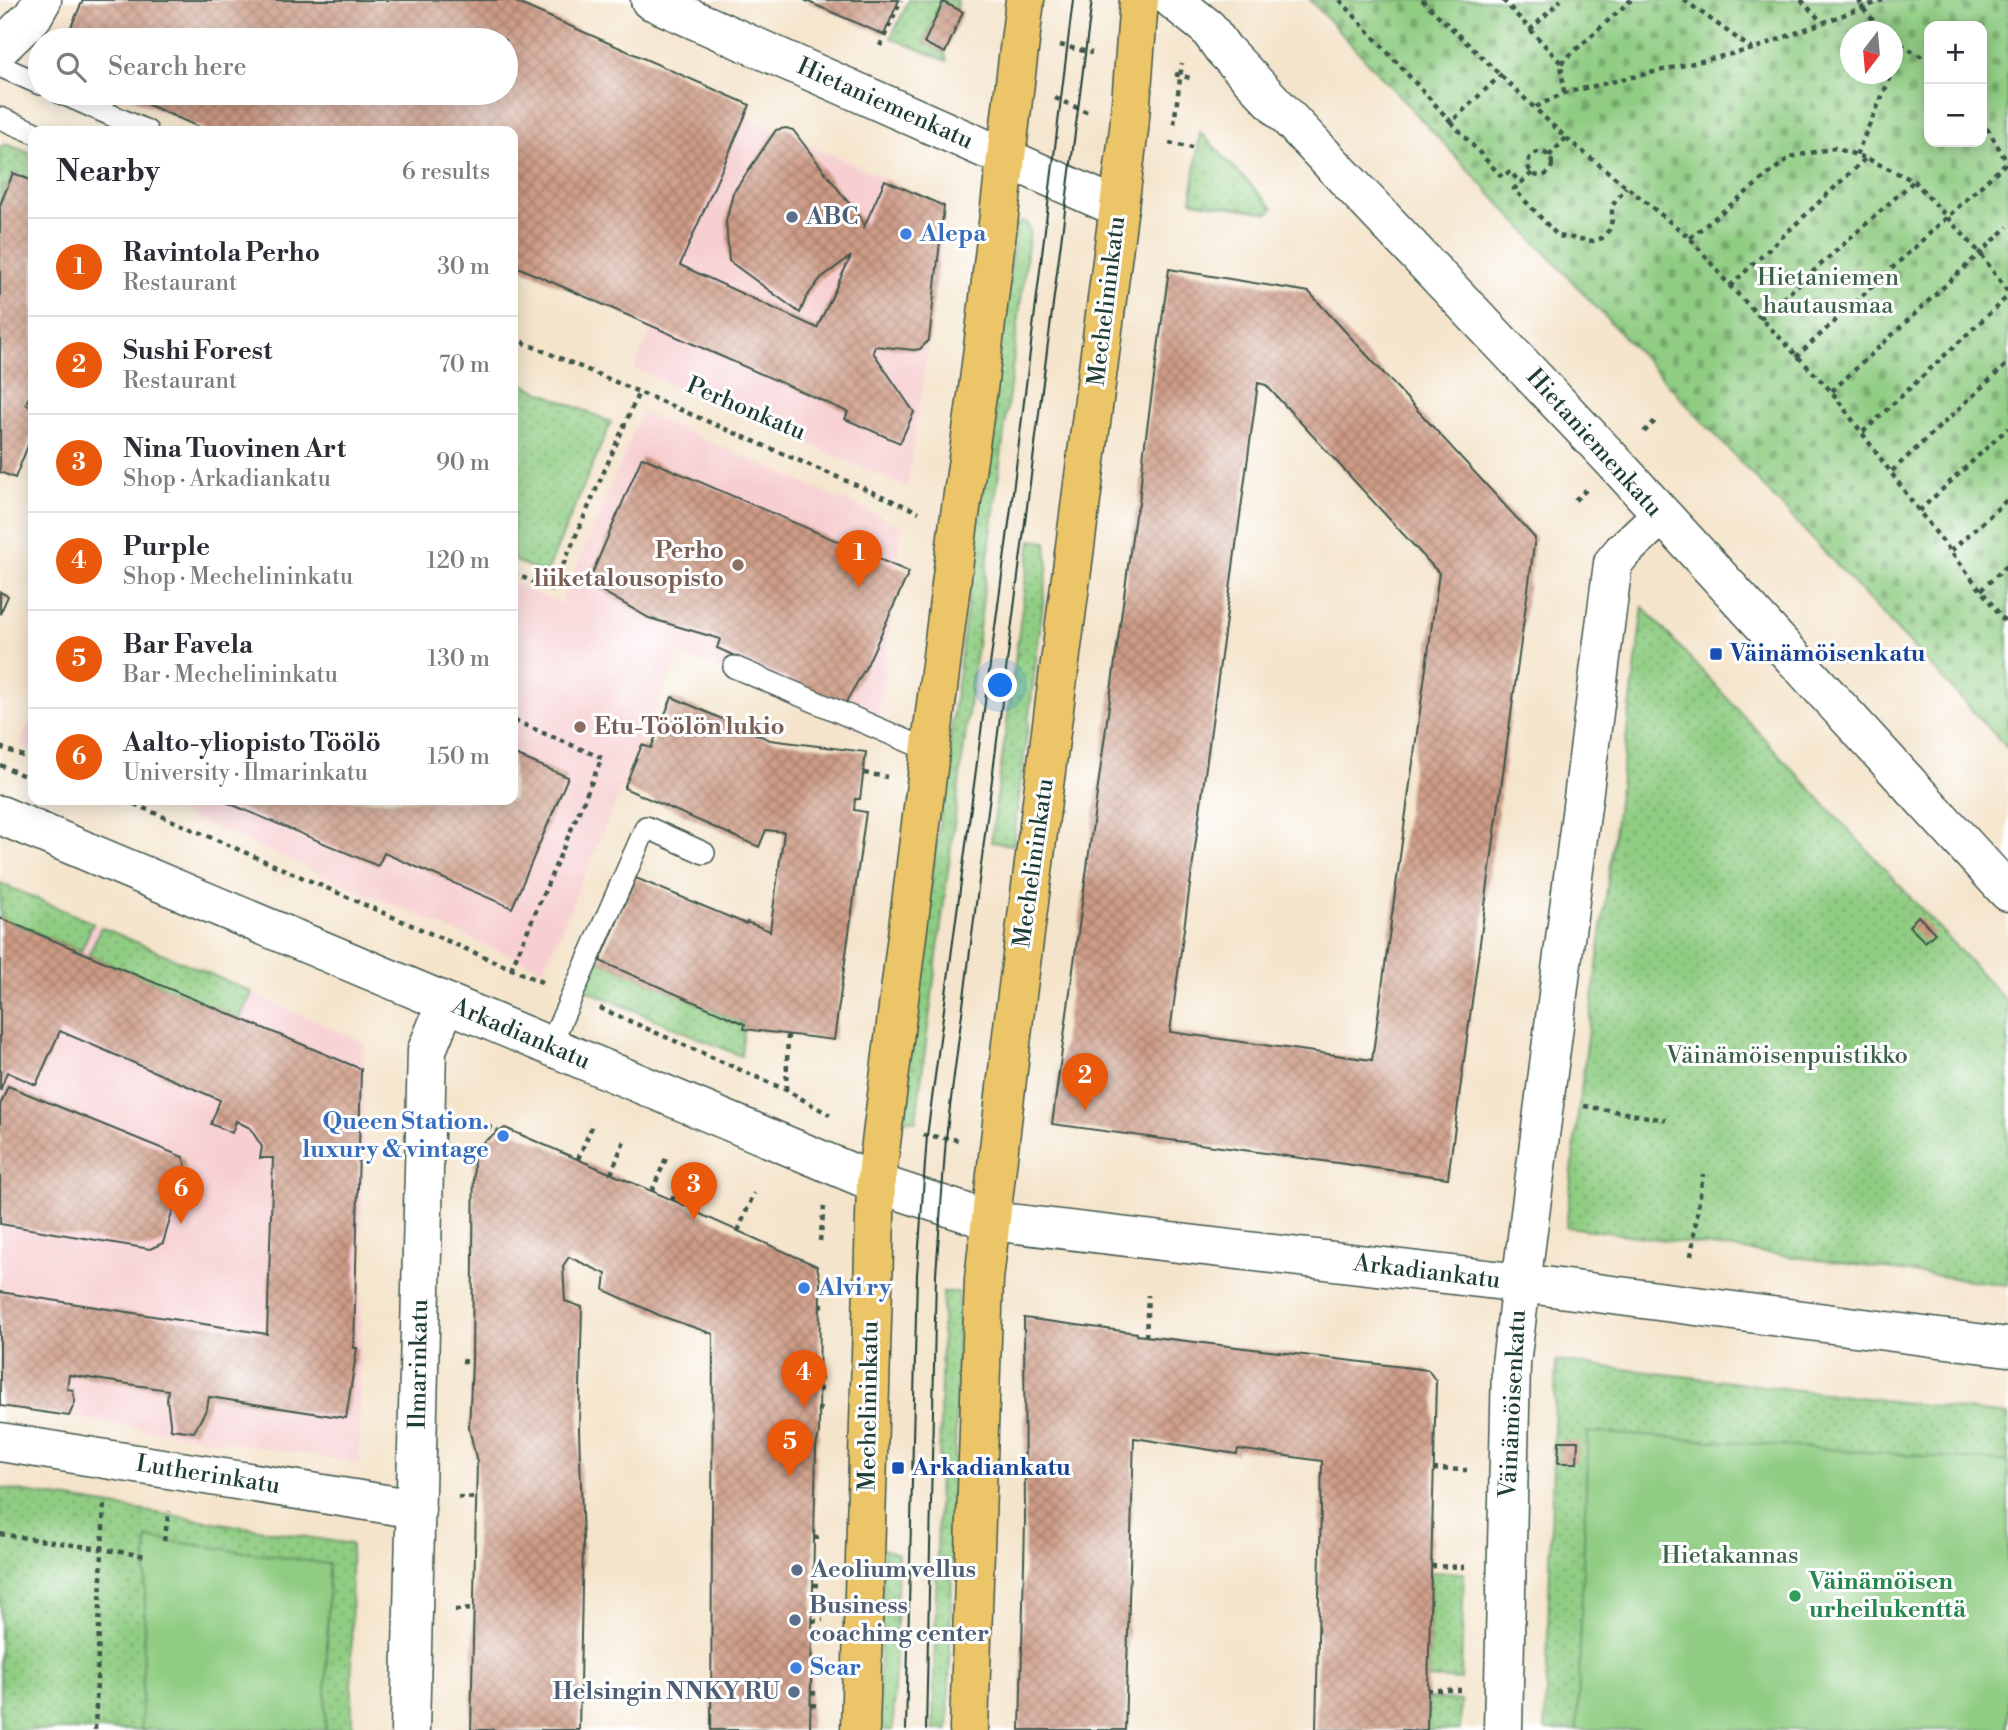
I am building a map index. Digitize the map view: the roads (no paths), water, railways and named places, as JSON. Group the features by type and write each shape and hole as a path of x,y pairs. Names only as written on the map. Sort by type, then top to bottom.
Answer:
{"main road":[{"name":"Mechelininkatu","path":"970,1730 981,1324 991,1221 1129,129 1139,0"},
{"name":"Mechelininkatu","path":"860,1730 876,1183 1023,16"}],"street":[{"path":"0,48 33,16 42,0"},
{"name":"Hietaniemenkatu","path":"650,0 1119,208"},
{"name":"Hietaniemenkatu","path":"1173,0 1208,28 1223,49 1463,301 2008,892"},
{"name":"Väinämöisenkatu","path":"1503,1730 1511,1363 1613,563 1660,516"},
{"name":"Arkadiankatu","path":"0,815 876,1183 991,1221 1521,1283 2008,1347"},
{"name":"Ilmarinkatu","path":"410,1730 427,1051 446,1003"},
{"name":"Lutherinkatu","path":"0,1442 416,1509"}],"lane":[{"path":"0,66 28,79"},
{"path":"88,105 136,126"},
{"path":"0,118 28,130"},
{"path":"734,667 931,751"},
{"path":"550,1046 646,828 705,853"}],"tram line":[{"path":"906,1730 917,1274 927,1136 1011,508 1073,0"},
{"path":"926,1730 936,1274 946,1138 1092,0"}],"place":[{"name":"ABC","path":"792,217"},
{"name":"Alepa","path":"906,234"},
{"name":"Perho liiketalousopisto","path":"738,565"},
{"name":"Ravintola Perho","path":"859,588"},
{"name":"Väinämöisenkatu","path":"1716,654"},
{"name":"Etu-Töölön lukio","path":"580,727"},
{"name":"Sushi Forest","path":"1085,1111"},
{"name":"Queen Station. luxury & vintage","path":"503,1136"},
{"name":"Nina Tuovinen Art","path":"694,1220"},
{"name":"Aalto-yliopisto Töölö","path":"181,1224"},
{"name":"Alvi ry","path":"804,1288"},
{"name":"Purple","path":"804,1408"},
{"name":"Arkadiankatu","path":"898,1468"},
{"name":"Bar Favela","path":"790,1477"},
{"name":"Aeolium vellus","path":"797,1570"},
{"name":"Väinämöisen urheilukenttä","path":"1795,1596"},
{"name":"Business coaching center","path":"795,1620"},
{"name":"Scar","path":"796,1668"},
{"name":"Helsingin NNKY RU","path":"794,1692"}],"park label":[{"name":"Hietaniemen hautausmaa","path":"1828,292"},
{"name":"Väinämöisenpuistikko","path":"1787,1056"},
{"name":"Hietakannas","path":"1730,1556"}]}
